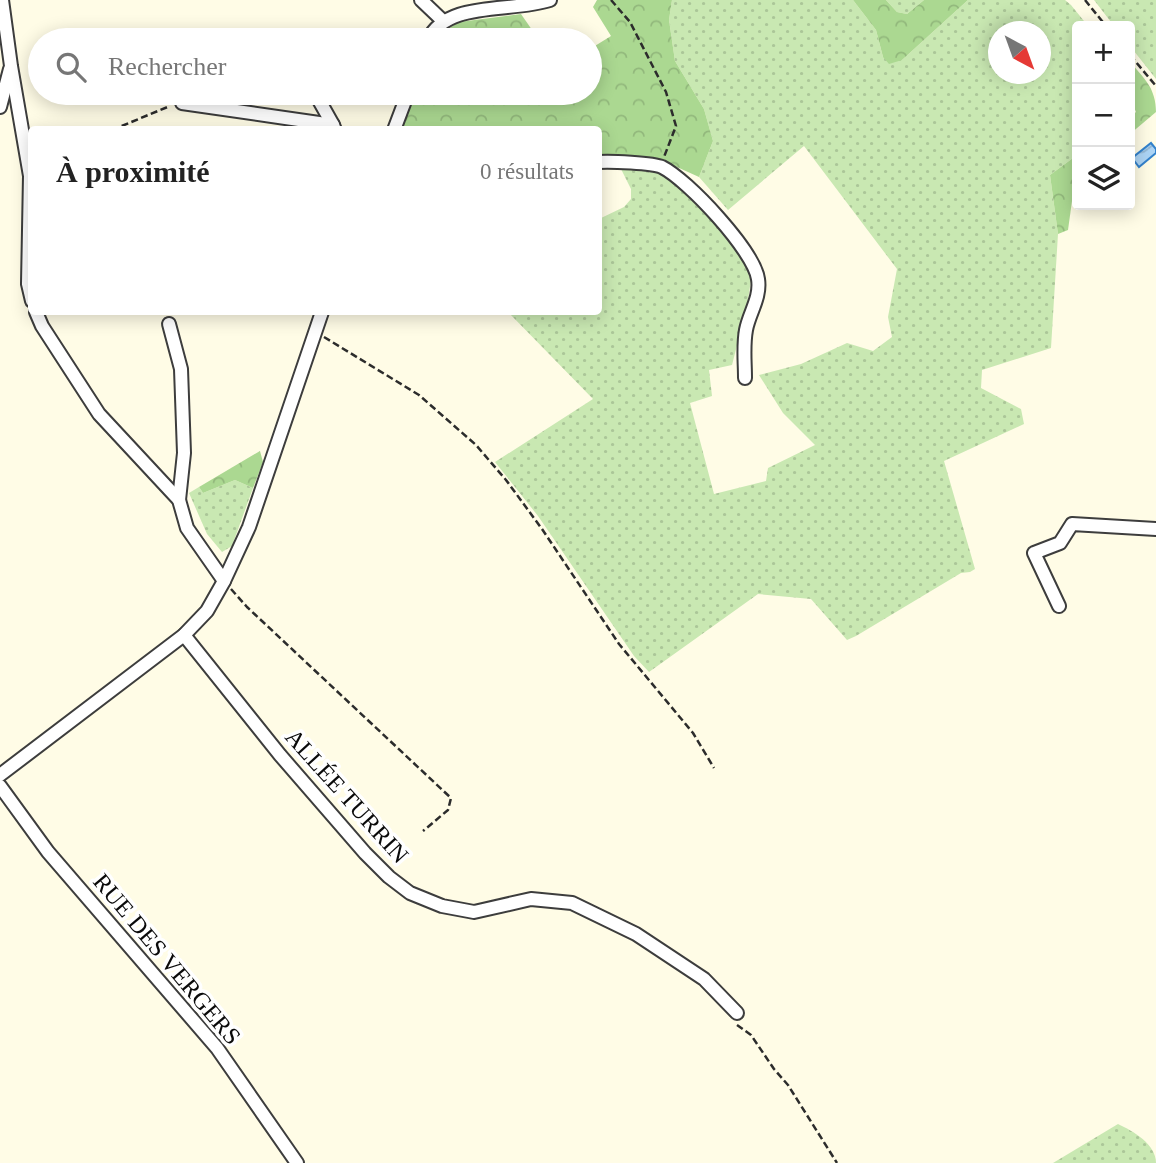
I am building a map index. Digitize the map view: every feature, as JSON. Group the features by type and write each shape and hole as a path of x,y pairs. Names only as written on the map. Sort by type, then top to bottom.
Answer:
{"street":[{"path":"2,0 10,66 28,165"},
{"path":"421,0 442,20"},
{"path":"435,28 453,12 467,8 538,4 550,0"},
{"path":"0,107 10,66"},
{"path":"195,105 328,126"},
{"path":"322,105 333,126"},
{"path":"396,126 403,105"},
{"path":"602,162 660,166 688,186 739,241 755,266 759,281 757,301 746,327 746,378"},
{"path":"37,315 99,414 180,500"},
{"path":"0,775 184,635 207,611 249,527 321,315"},
{"path":"169,324 181,369 184,453 180,500 187,528 224,581"},
{"path":"1059,606 1034,552 1060,543 1072,524 1156,529"},
{"name":"ALLÉE TURRIN","path":"184,635 280,755 365,853 410,893 442,906 474,912 531,899 572,903 636,934 693,971 704,979 735,1017"},
{"name":"RUE DES VERGERS","path":"0,786 48,852 217,1048 297,1163"}],"path":[{"path":"611,0 630,22 667,92 676,126 660,166"},
{"path":"1085,0 1102,21"},
{"path":"1135,61 1156,86"},
{"path":"121,126 174,105"},
{"path":"316,332 419,395 476,445 542,529 619,644 693,733 714,768"},
{"path":"224,581 247,607 451,798 448,810 423,831"},
{"path":"735,1017 788,1085 837,1163"}],"green space":[{"path":"597,0 672,0 669,20 675,61 704,109 713,141 699,177 657,158 602,158 602,126 401,126 409,105 602,105 602,42 611,36 593,7"},
{"path":"672,0 853,0 876,30 883,57 902,60 968,0 1065,0 1084,21 1072,21 1072,159 1050,175 1058,234 1051,348 982,370 981,388 1021,409 1024,424 944,461 975,569 961,573 847,640 811,599 758,594 649,672 634,656 538,516 495,462 593,399 511,315 602,315 602,218 624,207 631,199 631,189 621,169 656,172 670,179 729,238 744,261 751,280 732,365 709,370 712,396 690,403 714,494 766,481 768,468 815,445 783,413 759,375 801,364 847,343 873,351 892,337 888,317 897,269 804,146 728,210 699,177 713,141 704,109 675,61 669,20"},
{"path":"853,0 886,0 897,12 907,14 924,0 968,0 902,60 889,64 883,57 876,30"},
{"path":"886,0 924,0 907,14 897,12"},
{"path":"1094,0 1156,0 1156,79 1135,52 1135,21 1110,21"},
{"path":"521,14 531,28 449,28 459,22"},
{"path":"1135,68 1152,91 1156,112 1135,130"},
{"path":"1072,159 1072,201 1068,230 1058,234 1050,175"},
{"path":"260,451 263,462 253,488 235,480 203,493 199,487"},
{"path":"235,480 253,488 232,546 222,552 207,534 189,493 199,487 203,493"},
{"path":"1118,1124 1137,1134 1148,1144 1156,1163 1053,1163"}],"water":[{"path":"1151,143 1156,149 1156,153 1139,167 1135,156"}]}
